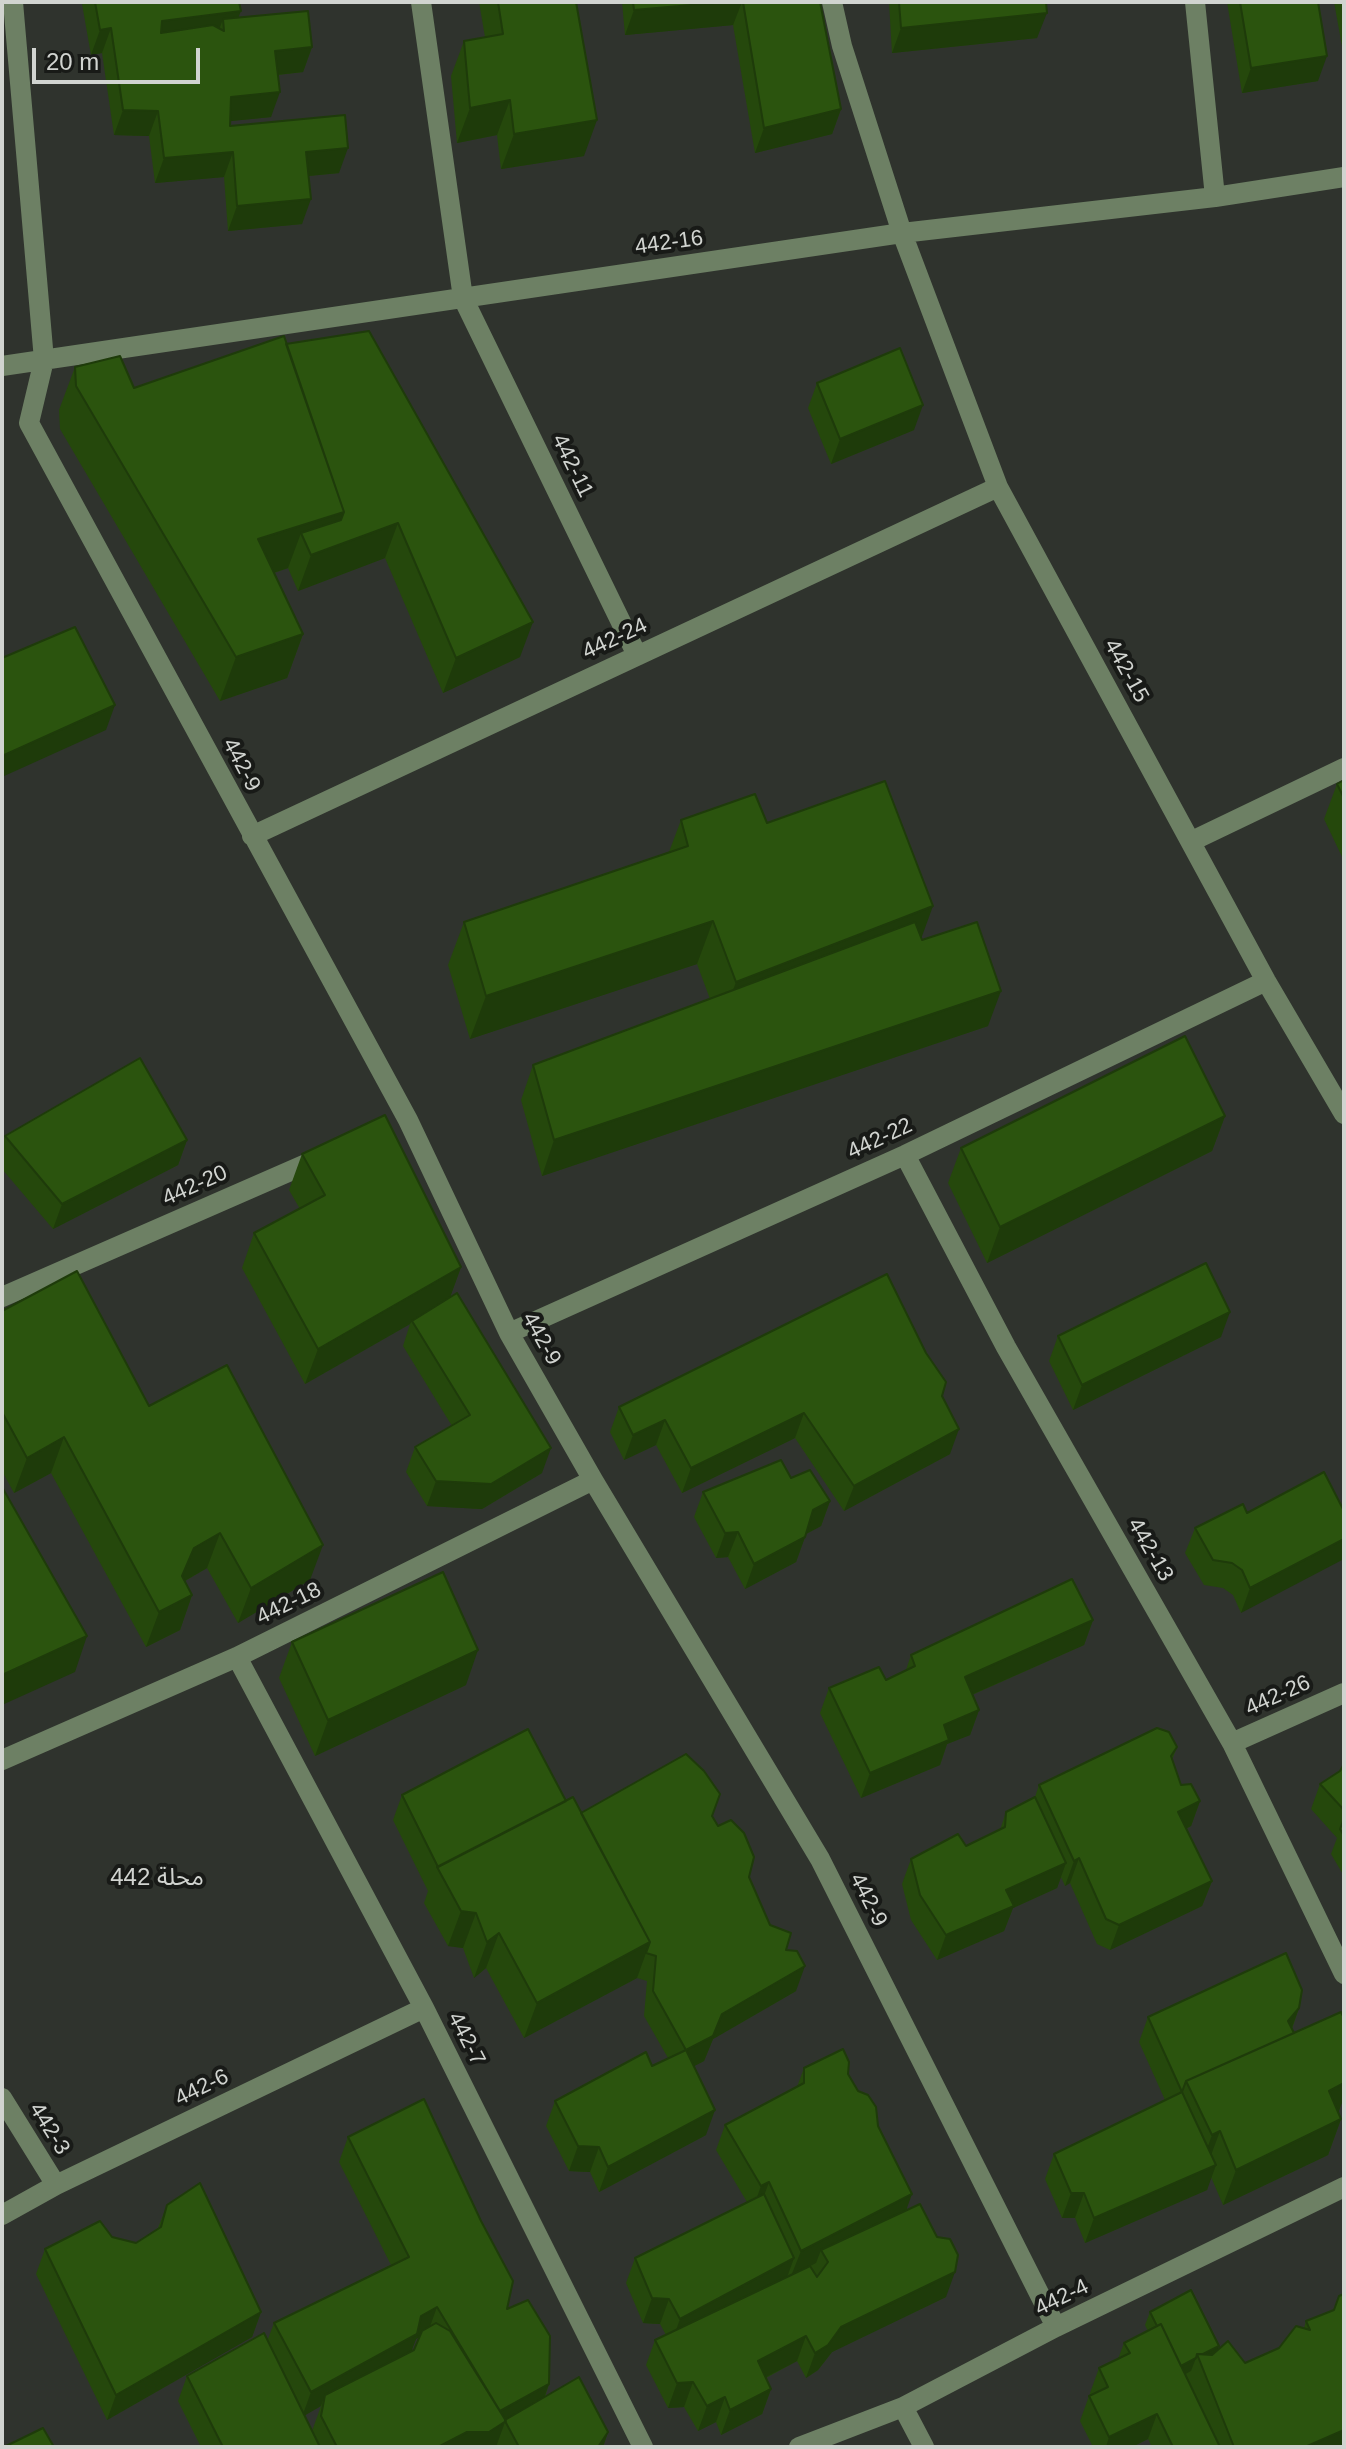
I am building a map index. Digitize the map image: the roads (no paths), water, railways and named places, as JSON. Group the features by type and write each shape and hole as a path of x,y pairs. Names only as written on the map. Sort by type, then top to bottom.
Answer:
{"street":[{"name":"442-9","path":"13,2 44,360 29,423 252,836 509,1333 593,1480 820,1859 1056,2327"},
{"name":"442-11","path":"421,2 463,298 637,655"},
{"name":"442-15","path":"832,2 842,46 902,233 998,487 1266,981 1344,1114"},
{"path":"1195,2 1215,197"},
{"name":"442-16","path":"2,366 902,233 1215,197 1344,177"},
{"name":"442-24","path":"252,836 998,487"},
{"path":"1192,841 1344,768"},
{"name":"442-22","path":"509,1333 905,1155 1266,981"},
{"name":"442-20","path":"4,1290 337,1151"},
{"name":"442-13","path":"905,1155 1006,1347 1232,1743 1344,1974"},
{"name":"442-18","path":"2,1760 237,1657 593,1480"},
{"name":"442-7","path":"237,1657 424,2008 643,2447"},
{"name":"442-26","path":"1232,1743 1344,1693"},
{"name":"442-6","path":"2,2215 56,2185 424,2008"},
{"name":"442-3","path":"2,2098 56,2185"},
{"name":"442-4","path":"799,2447 903,2407 1056,2327 1344,2187"},
{"path":"903,2407 924,2447"}],"district":[{"name":"محلة 442","path":"157,1878"}]}
